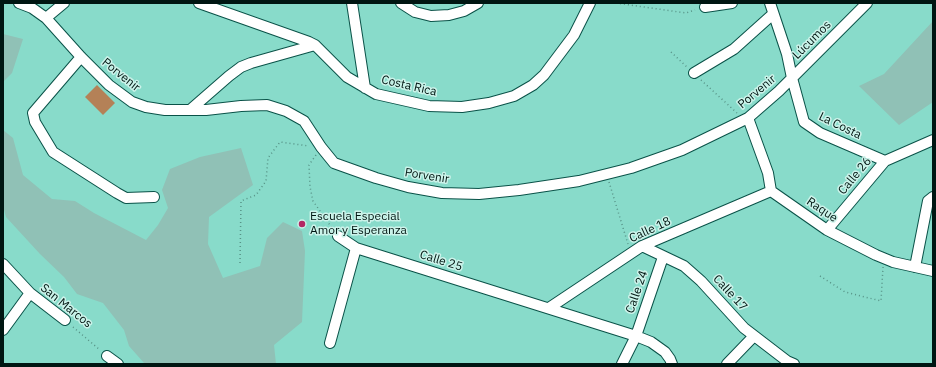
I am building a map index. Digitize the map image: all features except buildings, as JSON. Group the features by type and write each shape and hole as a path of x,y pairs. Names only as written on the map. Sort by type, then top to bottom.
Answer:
{"street":[{"name":"Porvenir","path":"20,3 32,8 46,18 81,57 109,85 132,102 146,107 164,110 206,110 267,105 286,111 304,121 321,147 334,163 376,178 408,187 442,193 479,194 579,181 631,168 682,150 748,118 792,78 787,54 770,3"},
{"path":"46,18 64,3"},
{"name":"Costa Rica","path":"199,3 297,37 315,46 346,77 376,94 429,106 462,107 489,103 514,96 533,85 544,75 558,58 574,35 590,3"},
{"path":"352,3 365,88"},
{"path":"401,3 415,12 431,16 449,15 464,11 478,3"},
{"path":"705,7 732,3"},
{"name":"Lúcumos","path":"792,78 867,3"},
{"path":"694,73 734,48 773,14"},
{"path":"190,110 241,67 315,46"},
{"path":"81,57 33,113 35,122 52,152 126,198 154,198"},
{"name":"La Costa","path":"792,78 804,122 820,133 884,161"},
{"path":"748,118 768,173 772,191"},
{"name":"Calle 26","path":"827,230 884,161 933,140"},
{"name":"Raque","path":"772,191 827,230 884,259 933,271"},
{"name":"Calle 18","path":"549,308 642,246 772,191"},
{"path":"915,267 928,201 933,197"},
{"name":"Calle 25","path":"338,236 356,248 636,336 650,342 665,352 672,364"},
{"name":"Calle 17","path":"642,246 684,266 701,281 744,328 787,361 794,364"},
{"path":"330,343 356,248"},
{"name":"Calle 24","path":"622,364 636,336 663,257"},
{"name":"San Marcos","path":"3,264 30,293 65,320"},
{"path":"3,330 30,293"},
{"path":"727,364 754,336"},
{"path":"107,356 118,364"}],"path":[{"path":"616,3 686,13 705,7"},
{"path":"671,52 734,112 748,118"},
{"path":"240,263 242,201 256,195 266,181 268,158 280,142 321,147 309,165 310,187 313,201 338,236"},
{"path":"607,174 631,253"},
{"path":"820,276 845,292 881,301 884,259"},
{"name":"San Marcos","path":"65,320 107,356"}],"shaded area":[{"path":"933,21 933,102 899,125 859,86 884,74"},
{"path":"3,34 23,39 12,73 3,82"},
{"path":"3,130 13,138 23,175 52,199 75,201 94,213 146,240 158,225 168,208 162,190 170,169 200,157 241,148 253,185 209,217 208,244 223,278 260,266 267,238 283,222 302,231 305,251 302,322 274,345 276,364 144,363 129,346 124,330 103,303 77,294 64,277 40,254 6,217 3,206"}],"place":[{"name":"Escuela Especial Amor y Esperanza","path":"302,224"}]}
